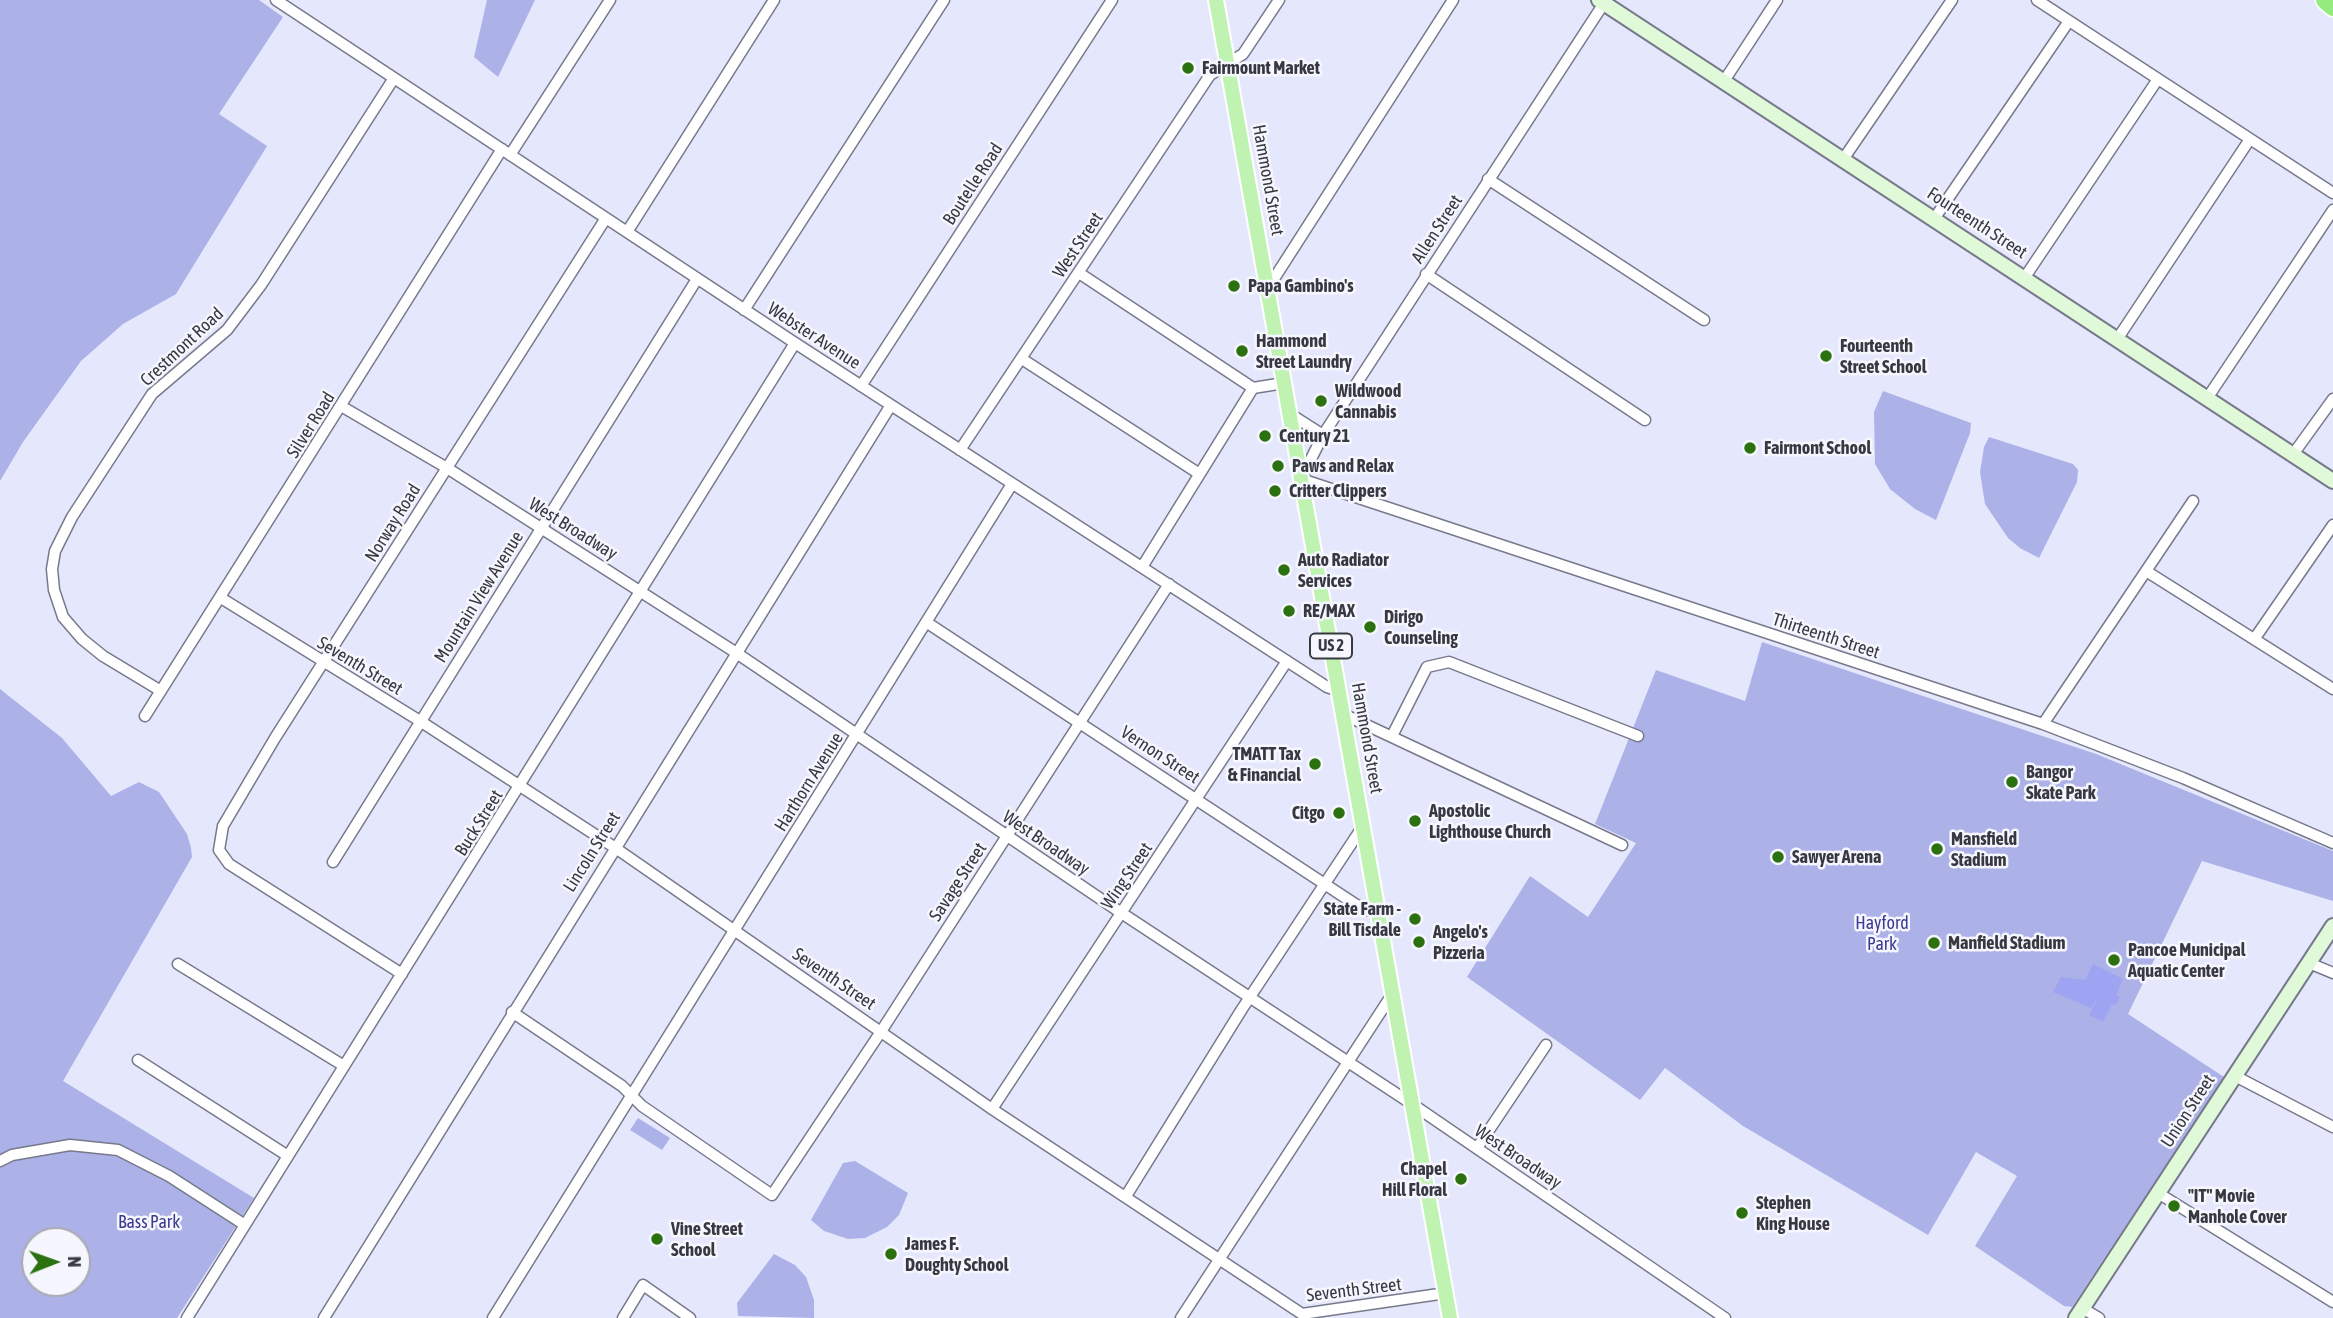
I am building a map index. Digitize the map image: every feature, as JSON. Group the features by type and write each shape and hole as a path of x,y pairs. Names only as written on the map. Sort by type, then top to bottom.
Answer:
{"highway":[{"path":"2325,0 2333,7"}],"main road":[{"name":"Hammond Street","path":"1216,0 1450,1318"}],"street":[{"name":"Webster Avenue","path":"276,0 744,310 1326,687 1339,691"},
{"name":"Silver Road","path":"145,716 341,406 506,152 610,0"},
{"path":"627,232 774,0"},
{"path":"744,310 943,0"},
{"name":"Boutelle Road","path":"861,386 1112,0"},
{"name":"West Street","path":"960,450 1210,75 1246,51 1279,0"},
{"path":"1268,288 1453,0"},
{"path":"1724,81 1777,0"},
{"path":"1844,158 1952,0"},
{"path":"2037,0 2333,193"},
{"name":"Fourteenth Street","path":"1603,1 2333,481"},
{"name":"Allen Street","path":"1301,479 1322,435 1603,1"},
{"path":"1934,219 2069,21"},
{"name":"Crestmont Road","path":"161,691 103,656 82,639 63,617 54,590 52,569 55,551 72,517 152,394 228,330 261,285 394,78"},
{"path":"2025,277 2158,79"},
{"path":"2118,338 2250,139"},
{"path":"1488,179 1704,320"},
{"path":"2208,397 2333,210"},
{"name":"Norway Road","path":"402,974 229,864 219,850 223,826 606,218"},
{"path":"1079,273 1253,388 1284,383"},
{"path":"1426,274 1645,420"},
{"name":"Mountain View Avenue","path":"333,862 697,279"},
{"name":"Buck Street","path":"187,1318 795,343"},
{"path":"1022,359 1198,473"},
{"path":"1142,567 1253,388"},
{"path":"2294,453 2333,399"},
{"name":"Lincoln Street","path":"324,1318 735,652 891,405"},
{"name":"West Broadway","path":"341,406 447,468 735,652 1120,912 1412,1104 1721,1317"},
{"path":"1290,414 1322,435"},
{"name":"Thirteenth Street","path":"1301,479 2043,724 2183,778 2333,842"},
{"name":"Harthorn Avenue","path":"493,1318 1012,484"},
{"path":"2043,724 2193,501"},
{"path":"2255,638 2333,525"},
{"path":"2146,571 2333,689"},
{"name":"Savage Street","path":"632,1096 772,1195 882,1030 1168,584"},
{"name":"Seventh Street","path":"220,598 323,664 421,721 614,847 882,1030 992,1109 1302,1316 1446,1293"},
{"name":"Vernon Street","path":"926,622 1366,910 1377,908"},
{"name":"Wing Street","path":"992,1109 1287,661"},
{"path":"1392,736 1427,667 1449,662 1638,736"},
{"path":"1343,714 1622,845"},
{"path":"1126,1196 1250,998 1363,826"},
{"name":"Union Street","path":"2079,1313 2333,926"},
{"path":"2309,963 2333,973"},
{"path":"178,964 344,1066"},
{"path":"1181,1318 1393,993"},
{"path":"512,1012 622,1086 632,1096"},
{"path":"1477,1148 1546,1045"},
{"path":"138,1060 288,1156"},
{"path":"2235,1076 2333,1127"},
{"path":"0,1161 12,1155 70,1145 118,1150 158,1170 245,1225"},
{"path":"2158,1193 2333,1302"},
{"path":"623,1318 643,1285 691,1318"},
{"path":"2079,1313 2099,1318"}],"green space":[{"path":"0,0 259,0 283,17 219,114 267,146 176,294 123,324 81,361 23,442 0,481"},
{"path":"487,0 535,0 498,77 474,57"},
{"path":"1883,391 1971,423 1970,433 1936,520 1915,509 1890,489 1875,464 1874,412"},
{"path":"1989,437 2073,464 2078,470 2077,482 2039,558 2008,538 1985,504 1980,472 1984,447"},
{"name":"Hayford Park","path":"1762,642 2096,754 2333,851 2333,901 2202,861 2128,1014 2224,1077 2072,1307 2064,1306 1975,1246 2017,1176 1976,1152 1928,1235 1743,1126 1665,1068 1640,1100 1467,977 1530,876 1588,917 1636,843 1595,824 1656,670 1745,701"},
{"name":"Bass Park","path":"0,689 62,738 111,796 139,782 159,792 187,834 191,848 192,857 63,1081 254,1198 177,1318 0,1318"},
{"path":"638,1118 670,1138 662,1150 630,1130"},
{"path":"855,1161 908,1193 899,1215 887,1227 865,1238 848,1239 824,1231 811,1220 843,1163"},
{"path":"774,1254 795,1265 806,1277 814,1300 814,1318 738,1316 737,1303"}],"shaded area":[{"path":"2093,964 2123,979 2116,995 2120,997 2116,1005 2112,1004 2103,1022 2089,1015 2099,995 2091,1008 2053,992 2061,977 2085,980"}],"place":[{"name":"Fairmount Market","path":"1188,68"},
{"name":"Papa Gambino's","path":"1234,286"},
{"name":"Hammond Street Laundry","path":"1242,351"},
{"name":"Fourteenth Street School","path":"1826,356"},
{"name":"Wildwood Cannabis","path":"1321,401"},
{"name":"Century 21","path":"1265,436"},
{"name":"Fairmont School","path":"1750,448"},
{"name":"Paws and Relax","path":"1278,466"},
{"name":"Critter Clippers","path":"1275,491"},
{"name":"Auto Radiator Services","path":"1284,570"},
{"name":"RE/MAX","path":"1289,611"},
{"name":"Dirigo Counseling","path":"1370,627"},
{"name":"TMATT Tax & Financial","path":"1315,764"},
{"name":"Bangor Skate Park","path":"2012,782"},
{"name":"Citgo","path":"1339,813"},
{"name":"Apostolic Lighthouse Church","path":"1415,821"},
{"name":"Mansfield Stadium","path":"1937,849"},
{"name":"Sawyer Arena","path":"1778,857"},
{"name":"State Farm - Bill Tisdale","path":"1415,919"},
{"name":"Angelo's Pizzeria","path":"1419,942"},
{"name":"Manfield Stadium","path":"1934,943"},
{"name":"Pancoe Municipal Aquatic Center","path":"2114,960"},
{"name":"Chapel Hill Floral","path":"1461,1179"},
{"name":"\"IT\" Movie Manhole Cover","path":"2174,1206"},
{"name":"Stephen King House","path":"1742,1213"},
{"name":"Vine Street School","path":"657,1239"},
{"name":"James F. Doughty School","path":"891,1254"}]}
